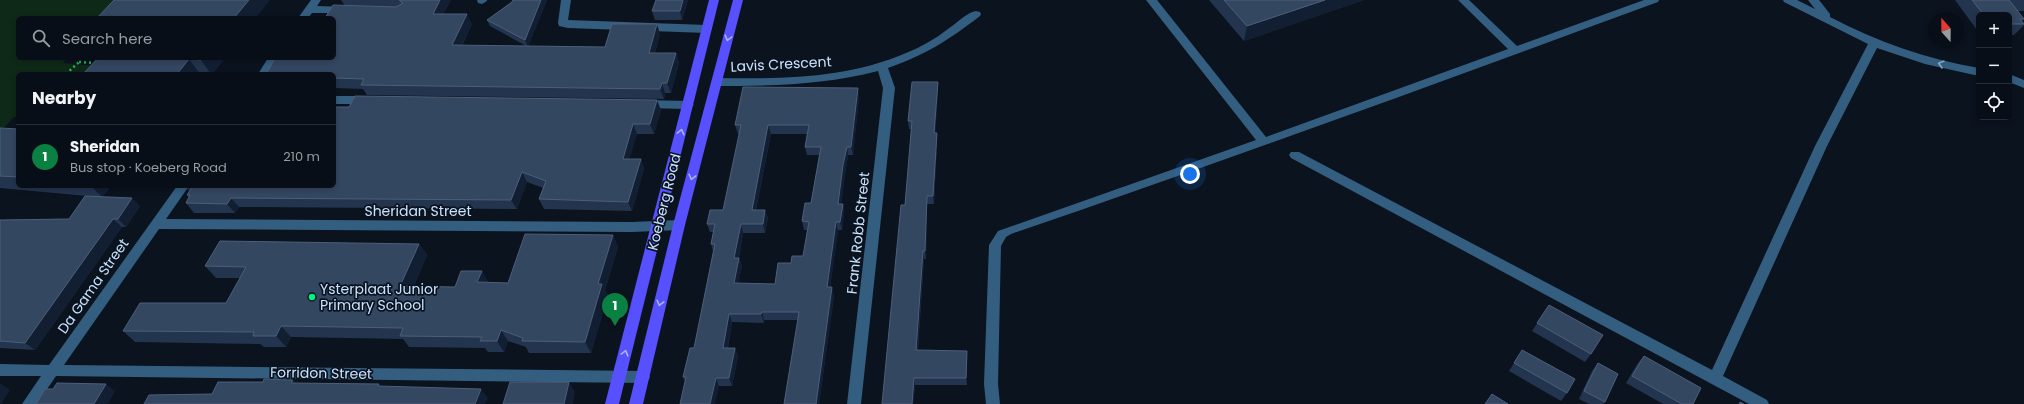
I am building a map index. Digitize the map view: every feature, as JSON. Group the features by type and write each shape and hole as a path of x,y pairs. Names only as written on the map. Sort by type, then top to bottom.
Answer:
{"main road":[{"name":"Koeberg Road","path":"612,404 714,0"},
{"name":"Koeberg Road","path":"636,404 679,226 738,0"}],"street":[{"path":"305,16 316,0"},
{"path":"566,0 562,20 563,23 568,24 707,28"},
{"path":"1151,0 1264,142"},
{"path":"1463,0 1516,51"},
{"path":"992,404 991,384 995,245 1002,234 1020,226 1264,142 1654,0"},
{"path":"1788,0 1874,43 1910,56 1951,67 1976,71"},
{"path":"1813,0 1829,20"},
{"path":"310,9 355,11"},
{"name":"Lavis Crescent","path":"716,82 779,83 821,80 858,73 882,66 936,43 976,14"},
{"path":"1714,378 1820,146 1874,43"},
{"path":"264,72 273,60"},
{"name":"Frank Robb Street","path":"854,404 889,88 882,66"},
{"path":"2012,76 2024,76"},
{"path":"2012,78 2024,84"},
{"path":"336,100 382,101"},
{"path":"635,104 688,105"},
{"path":"1295,155 1762,404"},
{"name":"Da Gama Street","path":"29,404 182,188"},
{"name":"Sheridan Street","path":"156,224 624,227 679,226"},
{"name":"Forridon Street","path":"0,370 643,376"}],"path":[{"path":"68,72 79,62 99,63"}],"green space":[{"path":"0,0 121,0 106,16 16,16 16,60 65,60 63,63 111,67 107,72 16,72 16,117 14,117 0,132"}],"building":[{"path":"114,0 249,0 236,16 99,16"},
{"path":"399,0 440,0 433,14 467,14 452,45 605,47 612,24 657,24 649,53 676,53 667,83 662,83 660,89 361,85 364,79 336,78 336,72 268,72 274,60 336,60 336,16 326,16 333,5 396,7 403,3"},
{"path":"513,0 541,0 525,40 487,20"},
{"path":"656,0 683,0 680,11 652,11"},
{"path":"1224,0 1325,0 1247,26"},
{"path":"1972,0 2009,0 2024,19 2020,19 2024,24 2012,24 2012,12 1982,12"},
{"path":"96,60 188,60 179,72 85,72"},
{"path":"912,82 938,82 934,133 937,133 933,196 927,196 925,251 923,251 916,350 967,351 966,378 914,378 912,404 882,404 901,205 905,205 912,121 908,121"},
{"path":"743,87 858,88 851,147 847,147 843,165 838,204 843,204 840,222 836,222 827,287 832,287 816,404 784,404 799,312 762,312 761,314 729,314 723,348 735,348 729,378 716,378 710,404 680,404 686,377 683,377 690,348 694,348 715,244 711,244 715,224 707,224 710,210 723,210 741,125 735,125","holes":["768,125 809,125 805,147 821,147 811,203 805,203 802,221 809,222 803,256 792,256 791,263 778,263 775,284 734,283 739,258 734,258 741,224 763,224 765,210 752,210"]},
{"path":"355,96 657,100 650,124 633,124 623,159 641,159 628,202 539,199 546,181 522,172 511,200 231,198 227,204 186,203 190,195 187,195 192,188 336,188 336,107 349,107"},
{"path":"0,128 16,129 16,177 0,176"},
{"path":"85,196 132,198 118,219 113,219 25,343 0,341 0,220 69,219"},
{"path":"525,234 613,235 598,284 602,284 585,342 522,341 523,338 501,330 497,341 480,341 482,337 400,336 403,328 281,326 276,336 253,336 254,332 123,331 140,303 226,303 246,267 205,266 220,241 419,244 400,286 455,287 461,271 482,271 477,282 508,283"},
{"path":"1549,305 1603,335 1591,354 1537,323"},
{"path":"1522,350 1575,379 1567,393 1514,363"},
{"path":"1644,356 1701,388 1693,404 1682,404 1632,376"},
{"path":"1598,363 1618,374 1605,402 1584,391"},
{"path":"264,379 293,380 291,383 379,384 378,386 481,389 475,404 144,404 149,395 212,394 218,382 263,382"},
{"path":"510,382 569,382 564,404 503,404"},
{"path":"57,383 106,384 94,404 36,404 45,389 53,389"},
{"path":"1492,394 1508,404 1485,404"}],"place":[{"name":"Ysterplaat Junior Primary School","path":"312,297"},
{"name":"Sheridan","path":"615,326"}]}
